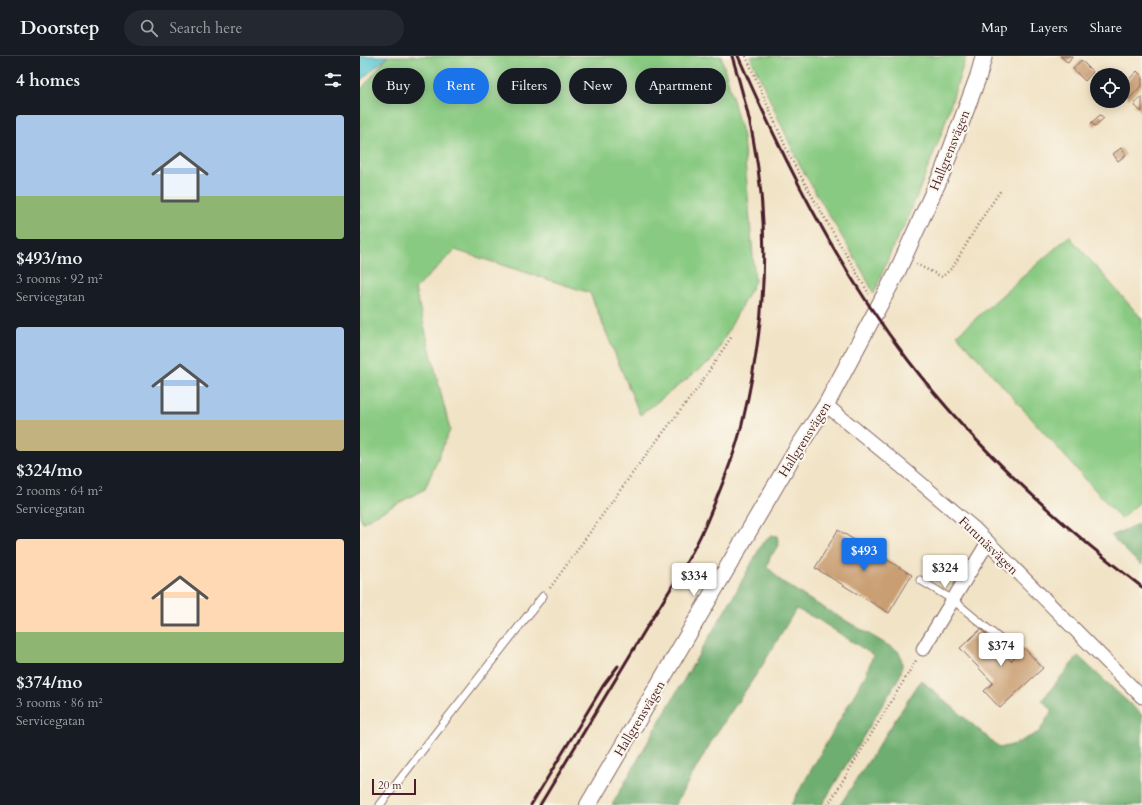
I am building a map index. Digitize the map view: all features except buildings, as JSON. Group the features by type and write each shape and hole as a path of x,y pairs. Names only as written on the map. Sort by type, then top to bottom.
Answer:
{"street":[{"name":"Hallgrensvägen","path":"588,805 797,448 826,405 875,314 903,258 943,171 978,77 984,56"},
{"name":"Furunäsvägen","path":"826,405 969,524 1142,697"},
{"path":"923,649 988,542"}],"lane":[{"path":"920,580 953,600 1006,644"},
{"path":"380,805 544,596"}],"path":[{"path":"746,56 790,157 868,294 875,314"},
{"path":"903,258 942,277 953,267 980,221 1001,190"},
{"path":"544,596 642,460 697,389 732,336"},
{"path":"828,805 923,649"}],"green space":[{"path":"388,56 721,56 724,68 635,68 635,104 726,104 726,74 743,137 755,281 713,359 640,415 590,293 455,250 415,289 450,430 425,489 363,522 360,517 360,91 372,76 372,104 425,104 425,68 378,68"},
{"path":"750,56 966,56 942,132 905,224 893,246 874,294 863,272 800,166"},
{"path":"1069,236 1142,319 1142,500 1121,519 957,335"},
{"path":"1142,522 1142,565 1111,536"},
{"path":"771,535 777,536 779,546 770,557 767,566 780,580 807,598 898,651 902,663 900,676 822,805 791,805 866,674 873,655 817,619 796,609 762,666 714,737 675,805 612,805 737,590 763,542"},
{"path":"1078,656 1142,715 1142,805 840,805 921,680 1000,748 1015,744 1039,732 1052,710 1042,700"}],"water":[{"path":"360,56 388,56 375,68 372,68 372,70 360,81"}],"railway":[{"path":"540,805 691,554 705,526 721,487 740,433 750,385 761,315 764,244 759,173 746,107 732,56"},
{"path":"738,56 774,135 814,213 858,289 908,360 934,392 989,453 1047,509 1142,587"},
{"path":"531,805 603,686 618,666"}]}
